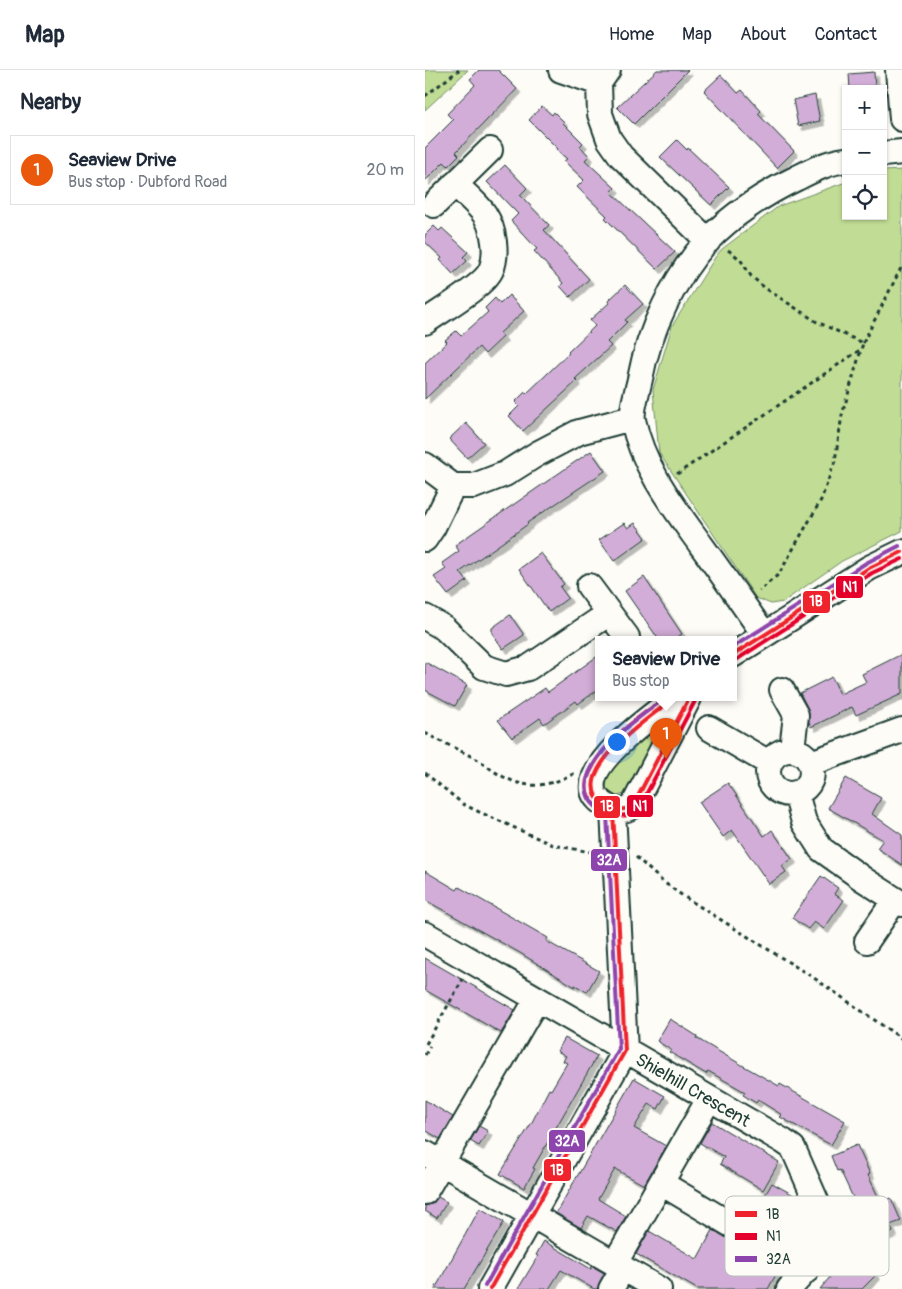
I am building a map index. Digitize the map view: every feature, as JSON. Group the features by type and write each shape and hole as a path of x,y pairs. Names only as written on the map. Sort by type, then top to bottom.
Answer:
{"street":[{"path":"561,70 603,76 600,114 609,139 621,156 709,239"},
{"path":"898,70 902,119"},
{"path":"434,205 490,150"},
{"path":"887,154 902,152"},
{"path":"765,634 660,486 649,468 632,418 643,363 654,330 686,268 709,239 772,190 831,162 842,161"},
{"path":"425,322 461,298 484,279 491,270 495,244 485,214 455,184"},
{"path":"425,465 453,486 474,486 505,474 537,454 579,432 632,418"},
{"path":"425,539 453,486"},
{"path":"737,652 869,568 902,552"},
{"path":"589,586 626,636"},
{"path":"425,617 443,628 484,667 506,674 528,668 609,614"},
{"path":"782,690 796,715 801,756 811,778 803,790 796,793 784,793 773,786 768,776 769,763 776,754 786,750 801,756 902,730"},
{"path":"671,701 615,747 597,771 593,791 601,802 613,810 628,810 633,806 687,701"},
{"path":"709,728 769,763"},
{"path":"796,793 804,822 821,849 898,902 867,941"},
{"path":"490,1289 625,1051 613,810"},
{"name":"Shielhill Crescent","path":"425,934 783,1141 793,1148 814,1196"},
{"path":"425,1192 433,1158 537,999"},
{"path":"611,1289 619,1266 661,1184 709,1099"},
{"path":"433,1158 659,1289"},
{"path":"661,1184 725,1222"},
{"name":"Shielhill Crescent","path":"789,1289 801,1276"}],"path":[{"path":"425,96 459,70"},
{"path":"709,239 740,259 751,276 765,288 817,322 863,343"},
{"path":"743,604 779,574 821,500 835,461 842,415 863,343 902,266"},
{"path":"660,486 861,350"},
{"path":"425,733 479,761 503,777 525,785 539,786 555,782 579,771 597,771"},
{"path":"425,773 463,804 540,840 579,851 630,853 662,881 683,896 817,980 902,1039"},
{"path":"426,1044 467,971"},
{"path":"425,1055 430,1046"}],"green space":[{"path":"425,70 468,70 425,110"},
{"path":"902,170 902,531 842,561 783,602 771,604 756,598 659,453 653,390 672,326 722,249 779,206 842,183 842,220 887,220 887,171"},
{"path":"664,721 666,722 631,789 625,794 613,797 606,788 608,774 615,760"}],"building":[{"path":"479,70 498,70 517,89 456,152 459,155 448,166 444,162 425,181 425,148 453,120 447,114 475,85 470,79"},
{"path":"657,70 688,70 634,124 617,107"},
{"path":"874,72 875,85 850,85 849,74"},
{"path":"721,75 738,93 742,90 761,111 758,114 794,151 777,168 704,91"},
{"path":"815,95 820,121 798,126 793,100"},
{"path":"542,106 552,115 554,112 583,143 580,146 589,156 585,160 615,188 611,192 675,252 657,269 605,218 607,216 577,187 584,180 564,161 567,159 529,120"},
{"path":"677,140 729,187 711,205 660,157"},
{"path":"505,165 527,188 520,195 549,225 544,230 589,279 570,297 560,286 563,283 534,251 537,249 511,221 518,214 487,182"},
{"path":"434,226 439,231 442,228 468,252 463,257 467,261 453,274 440,260 442,258 425,242 425,235"},
{"path":"625,285 643,304 625,320 627,322 607,342 611,346 575,379 577,381 523,431 509,416 519,406 515,402 525,392 526,394 595,326 590,320"},
{"path":"509,295 524,311 500,333 503,337 485,354 479,347 425,399 425,363 447,342 445,340 456,331 461,336 488,312 485,308 495,298 500,304"},
{"path":"466,423 484,443 467,458 449,439"},
{"path":"591,451 605,471 527,523 460,572 467,581 448,595 434,577 446,569 442,563 459,551 455,545"},
{"path":"624,523 628,528 635,523 646,538 614,561 599,540"},
{"path":"541,553 564,584 560,587 568,598 549,612 519,569"},
{"path":"644,577 682,634 679,636 656,636 625,591"},
{"path":"510,615 524,635 503,649 492,633 492,628"},
{"path":"902,654 902,694 856,715 852,707 811,727 808,709 800,693 832,677 840,694 866,682 862,674"},
{"path":"595,658 595,692 578,704 576,701 544,724 540,718 512,738 498,720 545,688 548,692"},
{"path":"425,662 467,685 455,706 425,690"},
{"path":"846,778 881,798 872,814 902,835 902,865 877,848 883,840 828,808"},
{"path":"728,783 764,836 772,830 792,859 782,866 786,872 769,884 732,830 723,837 699,802"},
{"path":"425,871 457,890 459,887 548,938 546,941 599,971 587,992 575,985 575,987 520,953 425,900"},
{"path":"821,876 838,888 834,894 844,900 824,929 814,922 808,929 792,918"},
{"path":"425,958 515,1010 501,1033 425,990"},
{"path":"670,1019 697,1036 696,1038 742,1065 845,1121 831,1145 780,1117 782,1115 758,1100 756,1103 743,1095 745,1092 708,1071 706,1074 669,1052 671,1050 657,1041"},
{"path":"565,1038 597,1056 533,1168 535,1169 524,1188 500,1174 532,1122 549,1089 551,1090 567,1063 563,1061 566,1056 557,1051"},
{"path":"634,1078 665,1096 658,1109 649,1104 634,1128 666,1146 644,1185 615,1169 598,1199 626,1216 617,1232 588,1216 581,1228 556,1213"},
{"path":"425,1100 453,1117 440,1139 425,1130"},
{"path":"712,1122 779,1162 763,1190 720,1164 724,1157 700,1143"},
{"path":"479,1126 488,1131 479,1146 470,1141"},
{"path":"857,1145 878,1196 852,1196 840,1170 837,1171 831,1156"},
{"path":"772,1183 795,1196 765,1196"},
{"path":"438,1197 447,1202 437,1218 425,1211 425,1206 432,1204"},
{"path":"891,1198 901,1221 890,1225 893,1232 889,1234 889,1199"},
{"path":"480,1208 504,1222 464,1289 435,1289"},
{"path":"713,1230 725,1237 725,1276 775,1276 768,1289 697,1289 636,1254 649,1231 697,1259"},
{"path":"544,1241 591,1269 592,1266 604,1273 597,1289 561,1270 549,1289 518,1289 538,1256 536,1255"},
{"path":"831,1276 875,1276 862,1289 820,1289"}],"transit line":[{"name":"32A","path":"737,644 866,563 899,546"},
{"name":"1B","path":"737,652 869,568 902,552"},
{"name":"N1","path":"737,659 872,573 902,559"},
{"name":"N1","path":"661,701 612,741 595,762 589,774 586,785 592,803 609,814 618,816 628,815 638,810 695,701"},
{"name":"32A","path":"485,1286 619,1049 607,814 589,799 587,782 591,768 613,740 661,701"},
{"name":"1B","path":"671,701 632,731 603,762 595,778 594,792 604,805 619,810 633,806 687,701"},
{"name":"1B","path":"613,810 625,1051"},
{"name":"1B","path":"490,1289 625,1051"}],"place":[{"name":"Seaview Drive","path":"666,759"}]}
